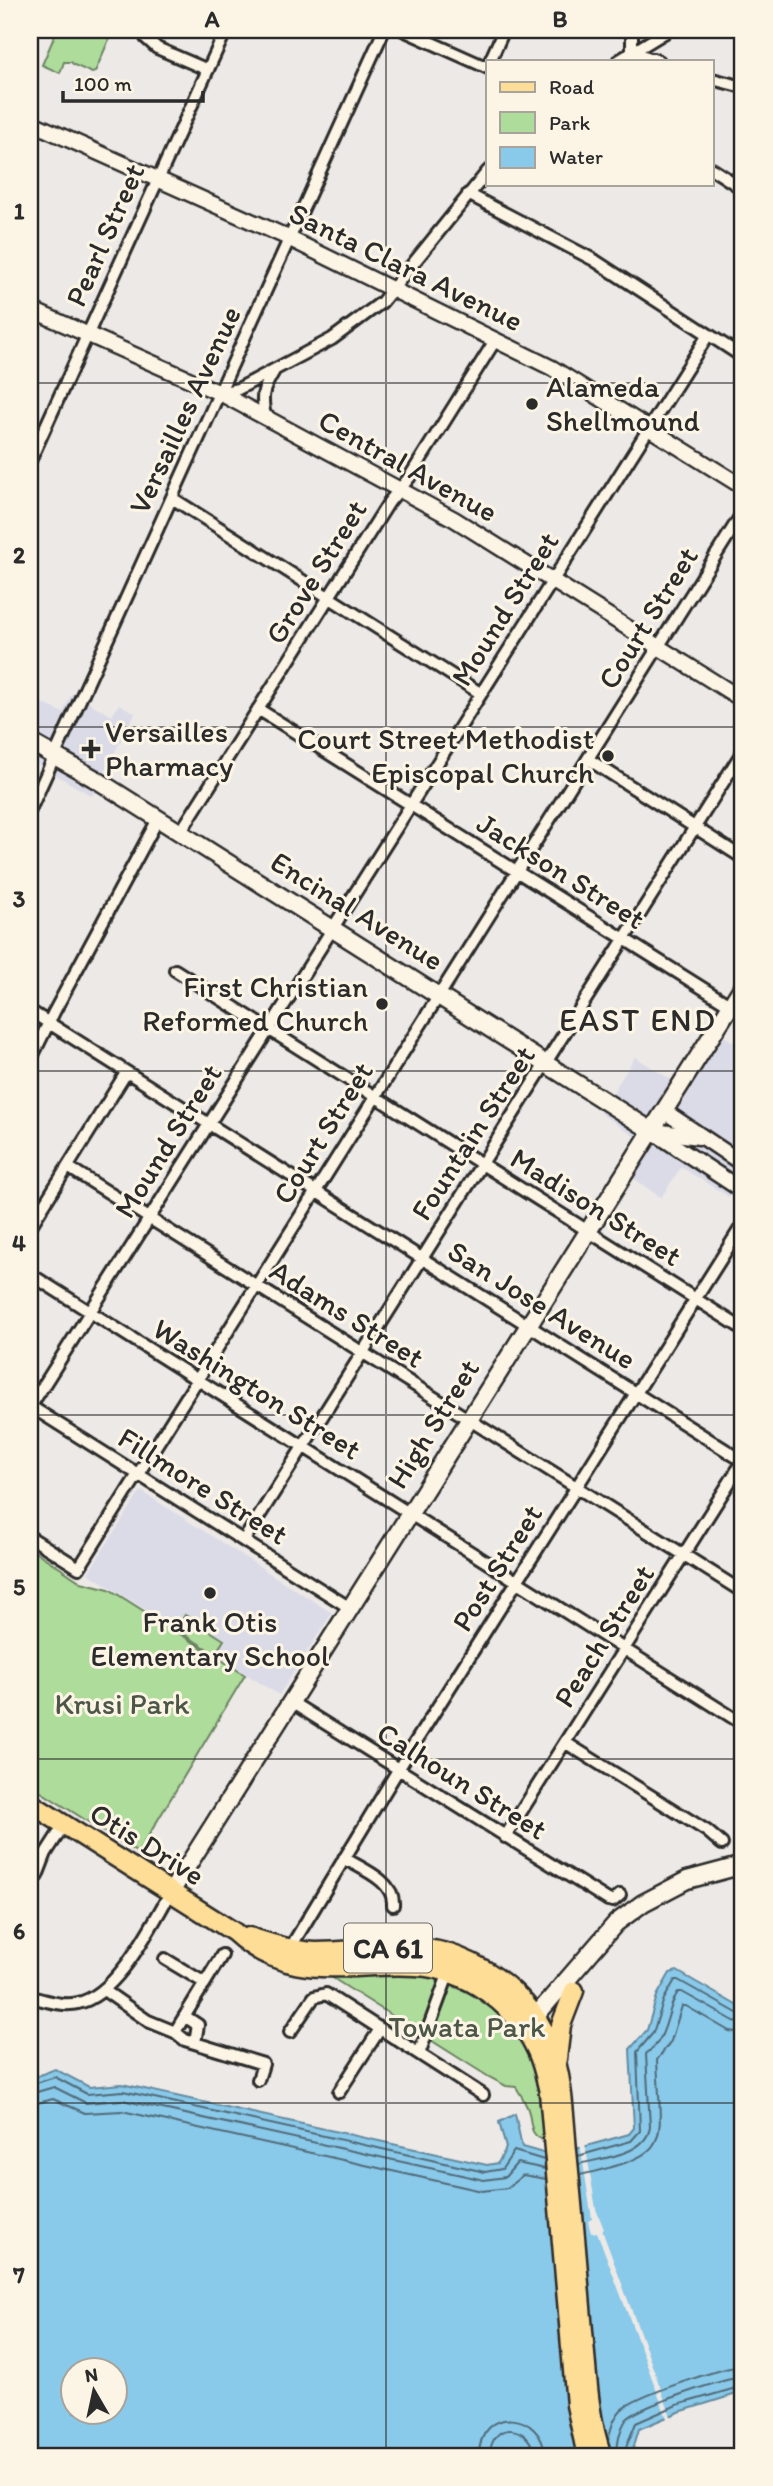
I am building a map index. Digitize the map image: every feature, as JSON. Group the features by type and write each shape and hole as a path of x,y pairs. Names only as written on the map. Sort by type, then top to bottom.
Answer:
{"main road":[{"name":"Encinal Avenue","path":"30,742 158,819 652,1131"},
{"name":"High Street","path":"171,1892 743,986"},
{"name":"Otis Drive","path":"30,1802 234,1932 266,1956 305,1967 418,1966 449,1972 471,1982 533,2023"},
{"path":"533,2023 616,1923 643,1903 687,1880 743,1865"},
{"path":"533,2023 574,1991 622,1931 649,1910 689,1890 743,1875"},
{"name":"Otis Drive","path":"234,1932 293,1950 332,1952 397,1947 427,1949 454,1955 496,1976 518,1996 533,2023 550,2044 557,2066 559,2131"},
{"path":"557,2066 561,2025 574,1991"},
{"name":"Otis Drive","path":"533,2023 537,2052 559,2131"},
{"name":"CA 61","path":"559,2131 576,2405 587,2456"},
{"name":"CA 61","path":"559,2131 589,2405 602,2456"}],"street":[{"name":"Pearl Street","path":"30,461 226,30"},
{"name":"Versailles Avenue","path":"30,810 384,30"},
{"path":"403,30 486,64"},
{"path":"490,60 504,30"},
{"path":"632,30 632,52"},
{"path":"620,60 669,30"},
{"path":"146,38 157,48 208,70"},
{"path":"632,52 657,60"},
{"path":"714,79 743,86"},
{"name":"Santa Clara Avenue","path":"30,122 289,238 576,381 743,488"},
{"path":"714,170 743,189"},
{"path":"220,393 238,389 332,339 383,302 391,288 486,172"},
{"path":"468,194 594,260 743,357"},
{"name":"Central Avenue","path":"30,309 220,393 454,519 743,701"},
{"name":"Mound Street","path":"30,1406 708,335"},
{"name":"Grove Street","path":"180,833 388,502 409,478 496,340"},
{"path":"265,417 262,391 275,369"},
{"path":"172,498 481,693"},
{"name":"Court Street","path":"30,1537 79,1567 743,512"},
{"name":"Jackson Street","path":"258,709 731,1006"},
{"name":"Fountain Street","path":"244,1540 743,751"},
{"path":"588,759 743,858"},
{"path":"30,1061 158,819"},
{"name":"Madison Street","path":"175,970 743,1329"},
{"name":"San Jose Avenue","path":"30,1011 743,1461"},
{"path":"30,1227 127,1073"},
{"name":"Encinal Avenue","path":"664,1111 743,1164"},
{"name":"Encinal Avenue","path":"652,1131 701,1137"},
{"name":"Encinal Avenue","path":"652,1131 743,1191"},
{"name":"Adams Street","path":"68,1167 743,1592"},
{"name":"Post Street","path":"295,1940 399,1769 743,1224"},
{"name":"Washington Street","path":"30,1274 743,1724"},
{"name":"Fillmore Street","path":"30,1406 350,1608"},
{"name":"Peach Street","path":"505,1837 743,1461"},
{"name":"Calhoun Street","path":"291,1702 608,1900 614,1901 620,1895"},
{"path":"566,1743 707,1831 722,1844"},
{"path":"37,1876 46,1853 64,1825"},
{"path":"344,1858 386,1884 391,1890 393,1905"},
{"path":"30,1997 63,2004 79,2003 105,1991 121,1973 171,1892"},
{"path":"175,2032 222,1955"},
{"path":"165,1959 205,1983"},
{"path":"419,2053 449,1972"},
{"path":"105,1991 148,2021 175,2032 185,2040 262,2064 258,2080"},
{"path":"290,2032 314,1997 326,1994 483,2095"},
{"path":"186,2017 198,2025 195,2043"},
{"path":"339,2092 380,2029"}],"shaded area":[{"path":"72,693 112,716 119,704 135,713 92,796 30,760 30,697 63,713"},
{"path":"707,1025 743,1048 743,1175 729,1197 681,1167 661,1198 618,1167 635,1139 634,1136 600,1113 635,1057 673,1081"},
{"name":"Frank Otis Elementary School","path":"141,1491 332,1613 279,1695 88,1573"}],"green space":[{"path":"57,30 113,30 95,72 71,62 64,62 60,73 42,65"},
{"name":"Krusi Park","path":"30,1548 81,1582 109,1589 245,1675 138,1853 30,1785"},
{"path":"185,1615 224,1640 215,1654 176,1629"},
{"name":"Towata Park","path":"387,1975 437,1979 480,1998 499,2012 514,2029 525,2048 538,2091 544,2140 535,2135 529,2112 516,2087 506,2086 489,2077 331,1977"}],"water":[{"path":"677,1971 743,2009 743,2392 679,2412 639,2429 633,2449 634,2456 520,2456 514,2447 506,2447 505,2456 30,2456 30,2079 55,2069 89,2087 122,2084 487,2165 498,2163 506,2148 499,2122 515,2114 522,2147 543,2153 576,2149 629,2134 634,2128 630,2049 647,2030 657,1996 670,1973"}],"pier":[{"path":"585,2143 596,2209 604,2229 602,2230 672,2419 668,2421 597,2232 591,2233 588,2221 592,2219 580,2144"}],"place":[{"name":"Alameda Shellmound","path":"532,404"},
{"name":"Versailles Pharmacy","path":"91,749"},
{"name":"Court Street Methodist Episcopal Church","path":"608,756"},
{"name":"First Christian Reformed Church","path":"382,1004"},
{"name":"Frank Otis Elementary School","path":"210,1593"}],"district":[{"name":"EAST END","path":"638,1020"}]}
